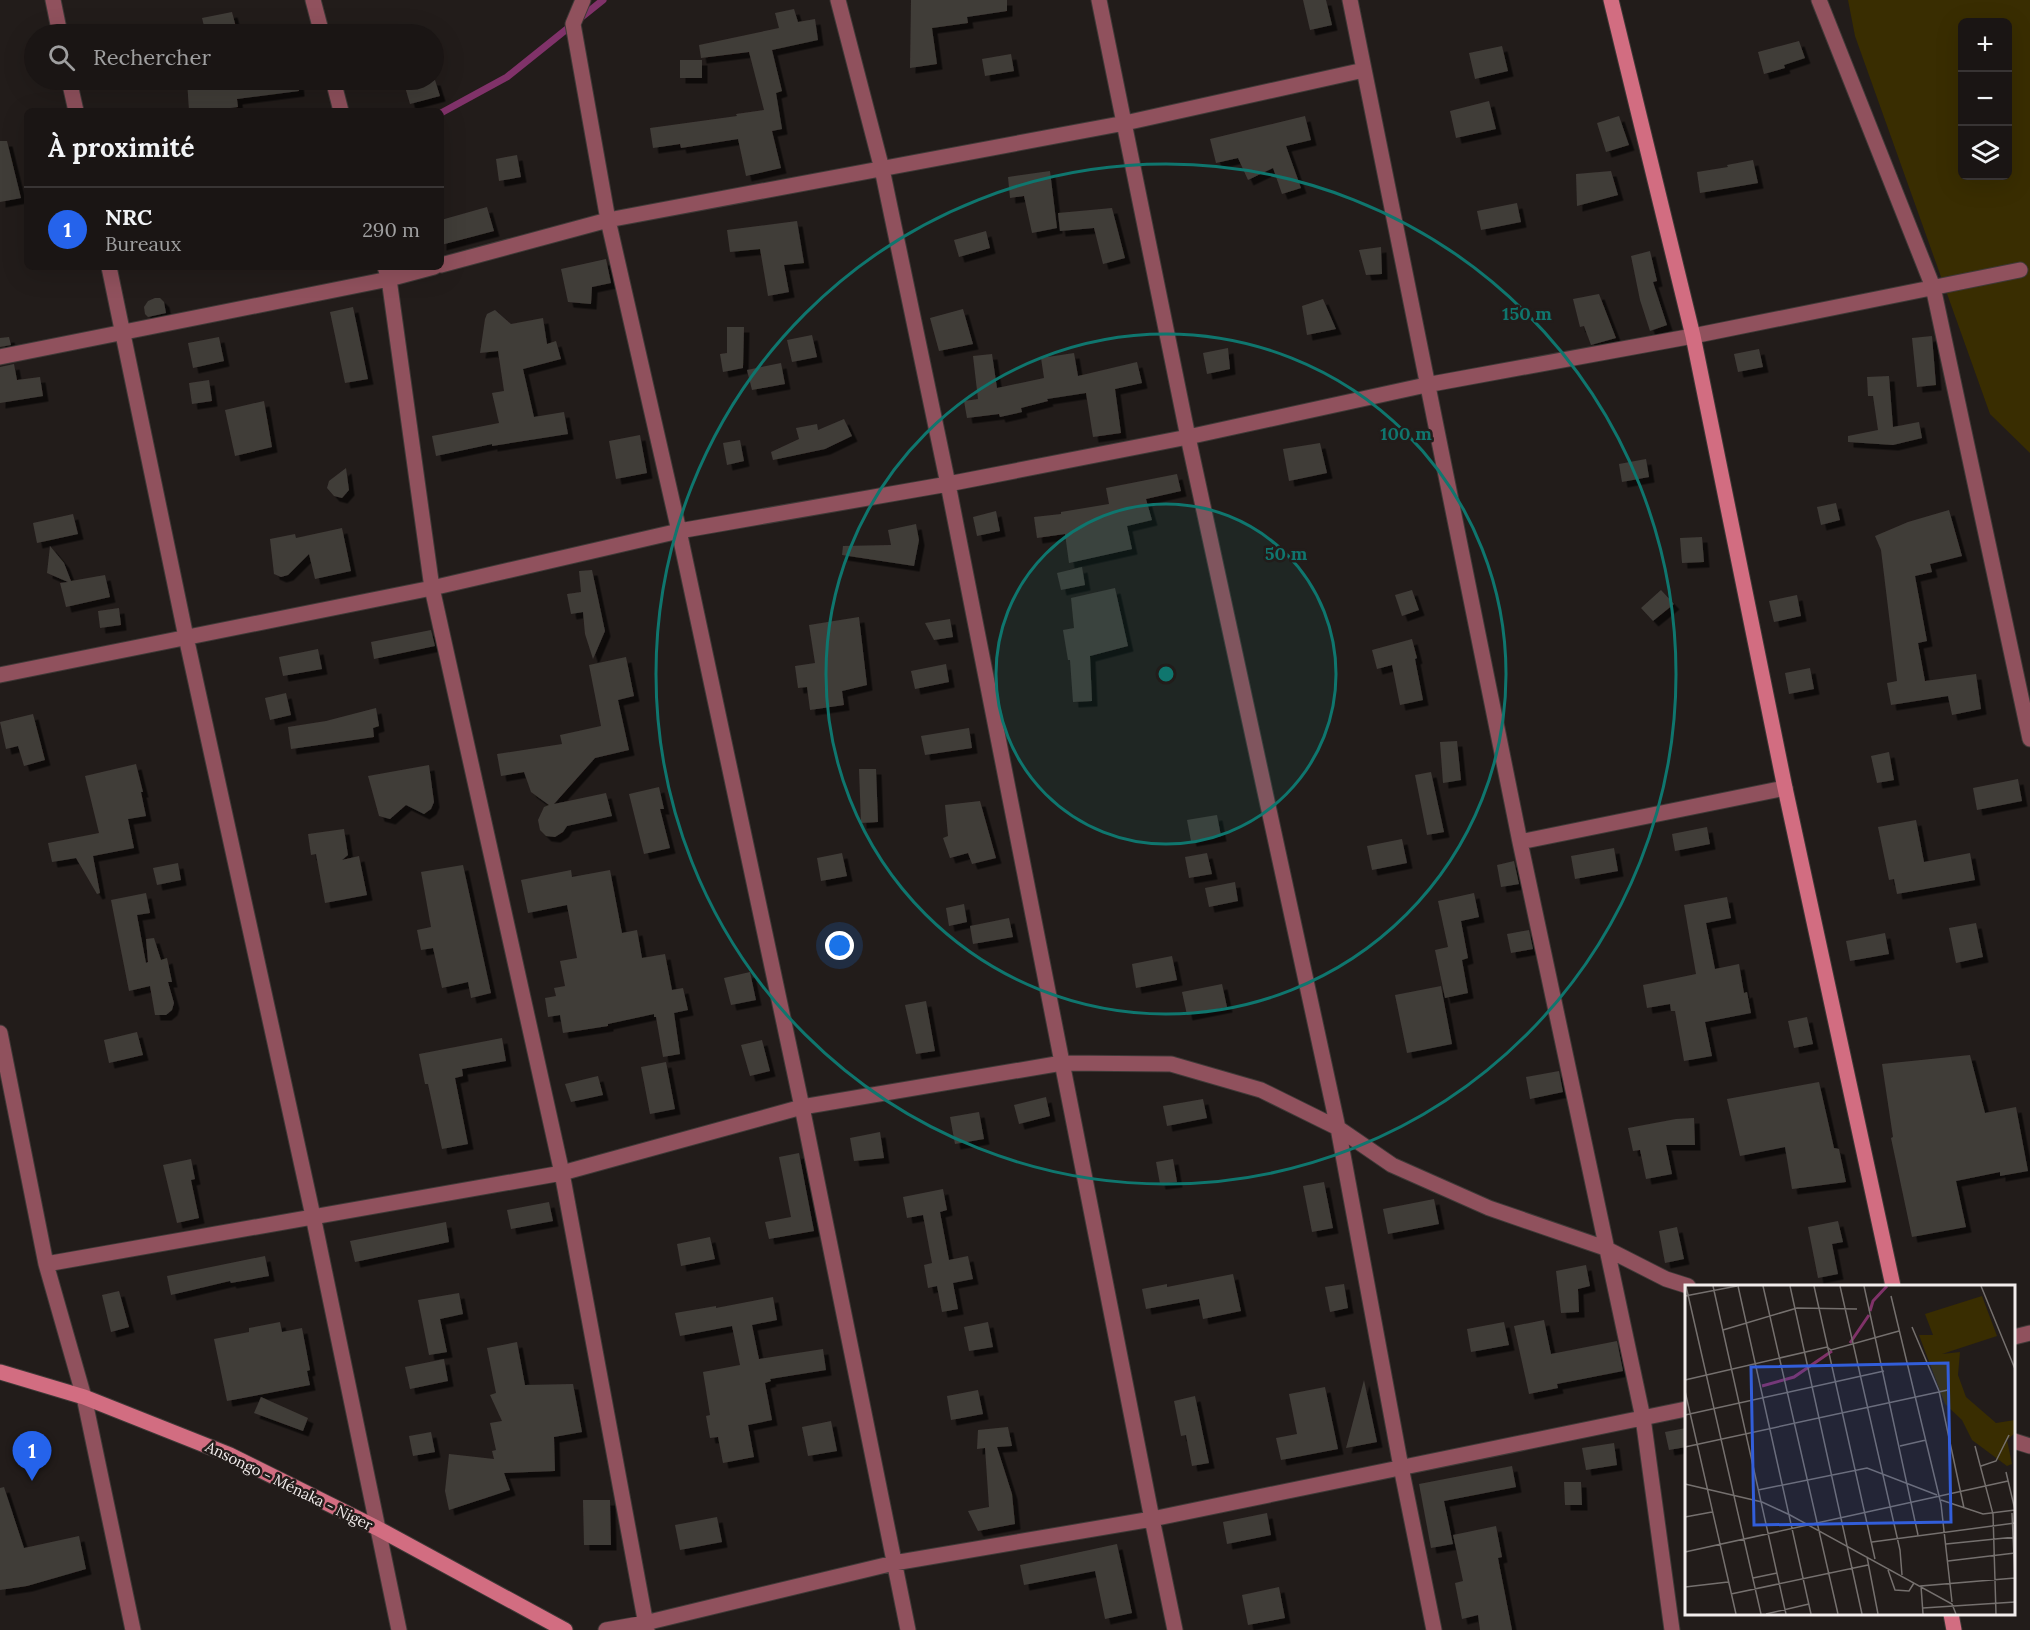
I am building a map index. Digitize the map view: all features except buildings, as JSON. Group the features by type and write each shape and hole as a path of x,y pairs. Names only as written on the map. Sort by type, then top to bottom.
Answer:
{"street":[{"path":"52,0 58,24"},
{"path":"314,0 320,24"},
{"path":"838,0 882,170 948,484 1175,1630"},
{"path":"1099,0 1188,437 1338,1128 1434,1630"},
{"path":"1350,0 1520,842 1642,1418 1672,1630"},
{"path":"1611,0 1693,336 1785,788 1893,1285"},
{"path":"1819,0 1933,287 2030,739"},
{"path":"583,1 573,24 608,220 680,531 802,1107 908,1630"},
{"path":"444,264 608,220 1125,123 1364,70"},
{"path":"71,90 75,108"},
{"path":"336,90 340,108"},
{"path":"110,270 399,1630"},
{"path":"0,357 123,333 387,273 410,270"},
{"path":"0,675 432,588 680,531 948,484 1188,437 1426,385 1693,336 2020,270"},
{"path":"387,273 432,588 562,1173 646,1626"},
{"path":"1520,842 1785,788"},
{"path":"0,1033 46,1264 84,1396 133,1630"},
{"path":"46,1264 562,1173 802,1107 1062,1063 1171,1064 1261,1090 1338,1128 1392,1165 1489,1208 1605,1248 1666,1279 1685,1286"},
{"path":"2015,1337 2030,1333"},
{"name":"Ansongo - Ménaka - Niger","path":"0,1372 84,1396 230,1455 377,1528 565,1630"},
{"path":"606,1630 646,1626 894,1563 1152,1519 1685,1408"},
{"path":"2015,1442 2030,1446"},
{"path":"1951,1615 1954,1630"}],"shaded area":[{"path":"1848,0 2030,0 2030,453 1990,414 1855,36"}],"waterway":[{"path":"444,111 507,77 603,0"}],"place":[{"name":"NRC","path":"32,1481"}]}
